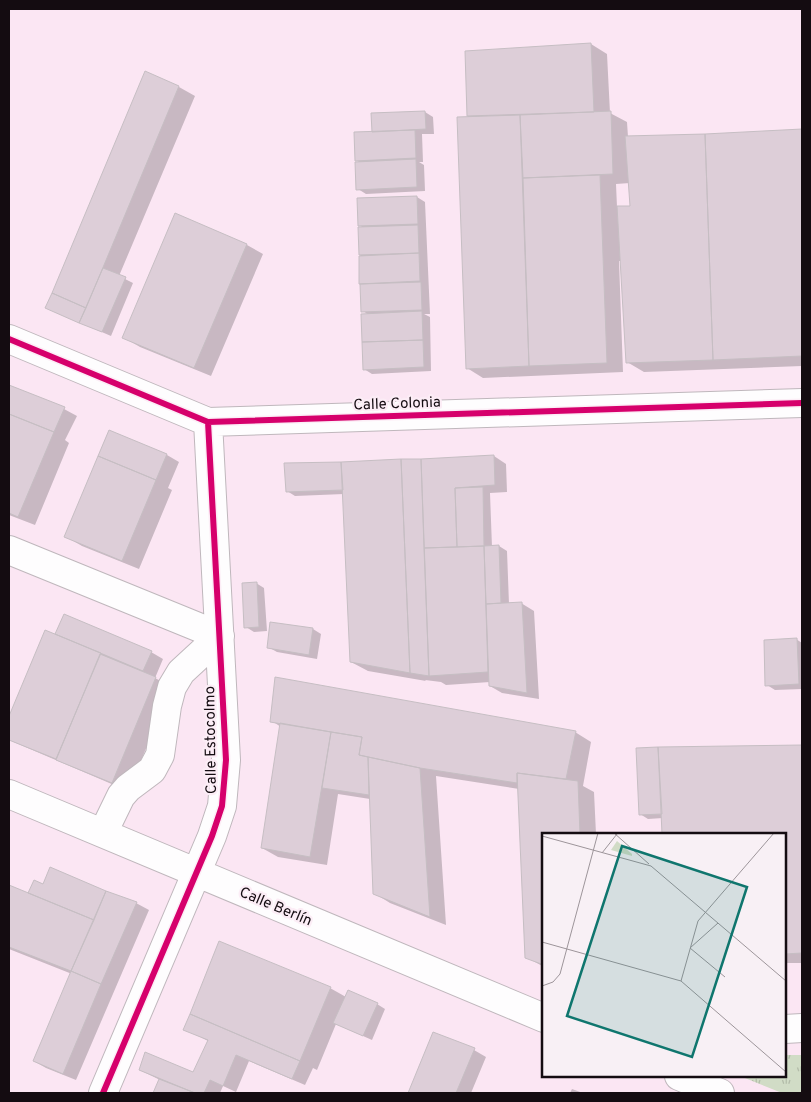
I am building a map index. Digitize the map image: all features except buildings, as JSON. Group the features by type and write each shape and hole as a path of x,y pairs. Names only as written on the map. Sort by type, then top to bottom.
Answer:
{"street":[{"name":"Calle Colonia","path":"9,339 208,422 802,403"},
{"name":"Calle Estocolmo","path":"103,1093 196,873 222,806 226,760 208,422"},
{"path":"9,550 220,636 181,672 172,686 160,755 152,770 128,788 121,796 103,833"},
{"name":"Calle Berlín","path":"9,794 542,1017"},
{"path":"786,1030 802,1028"},
{"path":"681,1077 720,1093"}],"shaded area":[{"path":"9,9 802,9 802,1093 9,1093"}],"green space":[{"path":"786,1055 802,1055 802,1093 782,1093 742,1077 786,1077"}],"cycle path":[{"path":"9,339 208,422 802,403"},
{"path":"103,1093 212,836 222,806 226,760 208,422"}]}
